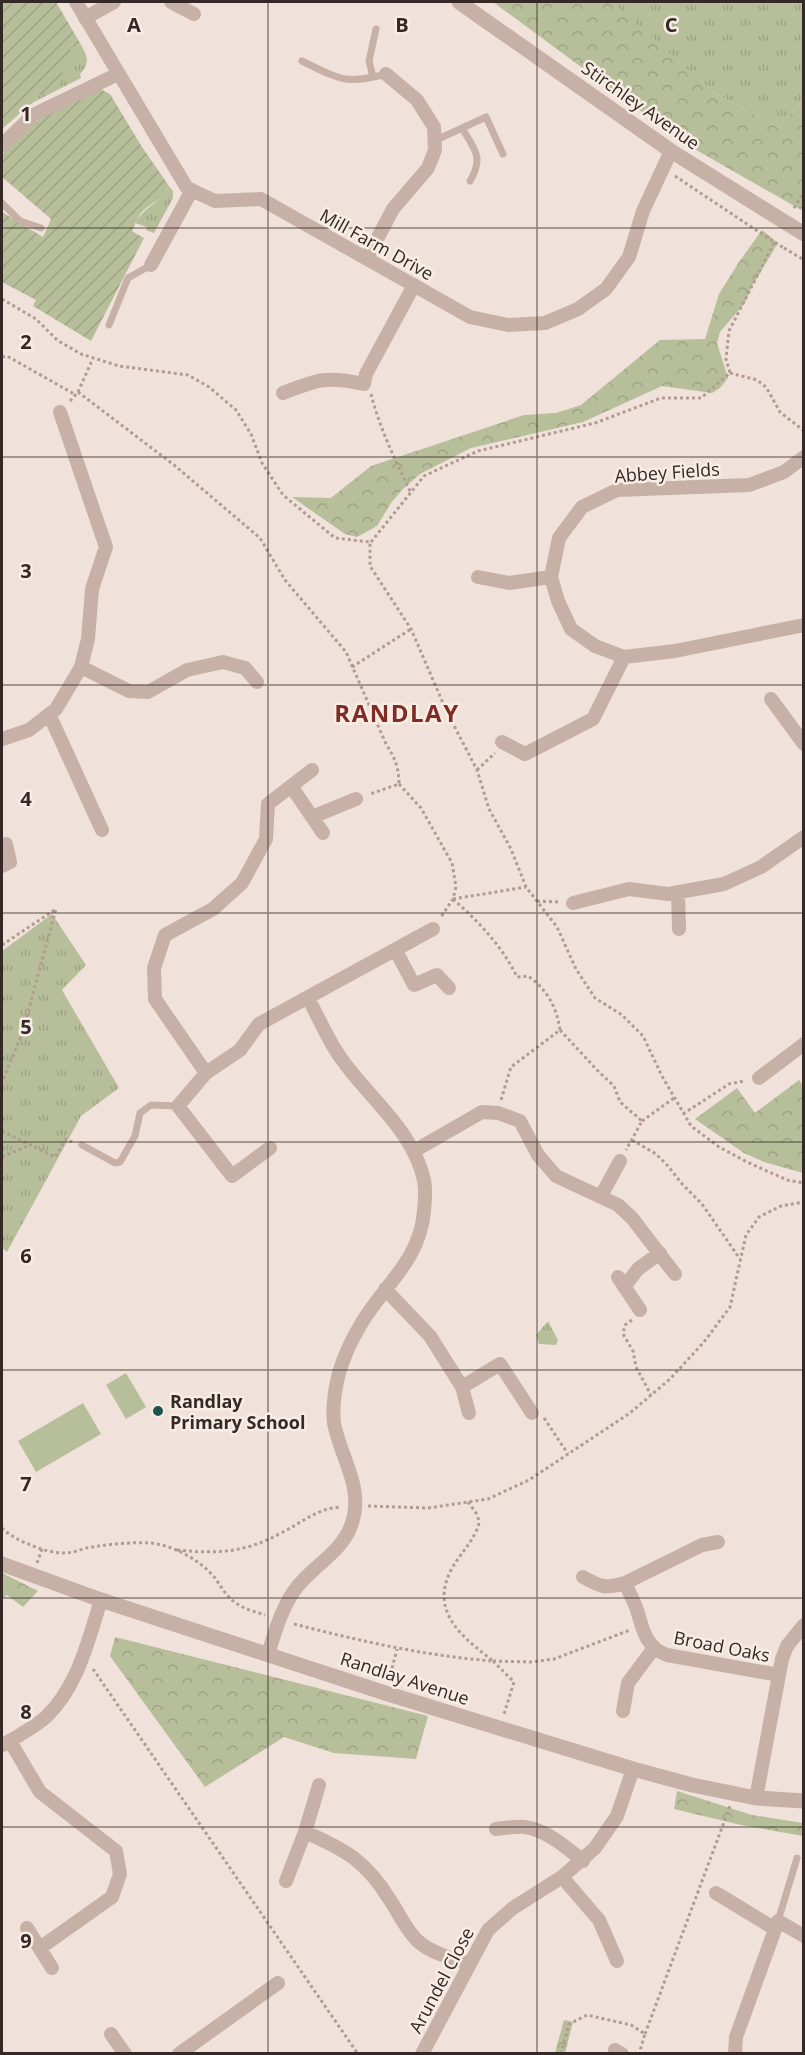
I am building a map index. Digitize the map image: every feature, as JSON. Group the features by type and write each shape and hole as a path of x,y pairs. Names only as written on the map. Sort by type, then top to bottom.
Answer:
{"street":[{"path":"76,2 188,188 192,190 151,265"},
{"path":"85,18 114,2"},
{"path":"171,2 195,14"},
{"name":"Stirchley Avenue","path":"459,2 671,151 804,234"},
{"path":"2,145 33,115 118,74"},
{"path":"367,258 393,208 428,168 435,150 434,127 417,100 380,75"},
{"name":"Mill Farm Drive","path":"192,190 215,201 261,199 470,317 508,325 545,323 578,309 606,289 629,257 643,211 671,151"},
{"path":"283,393 318,380 342,380 364,384 366,374 414,285"},
{"path":"2,739 29,730 56,709 81,667 88,639 92,589 106,547 60,412"},
{"name":"Abbey Fields","path":"804,457 784,472 749,485 617,490 582,507 559,538 551,577 558,601 571,628 595,646 624,657 675,651 804,625"},
{"path":"478,577 509,583 551,577"},
{"path":"504,742 525,754 593,719 624,657"},
{"path":"81,667 129,691 148,692 187,670 223,662 245,668 257,682"},
{"path":"771,699 804,744"},
{"path":"49,714 102,830"},
{"path":"206,1073 155,999 154,968 165,935 213,909 242,883 266,838 267,804 312,770"},
{"path":"291,786 323,833"},
{"path":"312,817 356,799"},
{"path":"573,903 629,889 668,894 724,885 761,867 804,837"},
{"path":"2,866 10,862 6,844"},
{"path":"678,892 679,929"},
{"path":"270,1148 232,1176 178,1106 206,1073 240,1050 259,1024 433,929"},
{"path":"396,951 414,985 437,975 449,988"},
{"path":"268,1654 279,1620 294,1590 334,1552 352,1523 356,1506 356,1490 334,1422 334,1400 339,1373 360,1324 411,1256 423,1223 424,1180 414,1151 394,1121 342,1060 308,998"},
{"path":"759,1078 804,1044"},
{"path":"414,1151 482,1112 498,1113 520,1121 538,1155 556,1176 601,1196 633,1218 675,1274"},
{"path":"601,1196 620,1161"},
{"path":"640,1310 621,1282 660,1253"},
{"path":"385,1289 430,1336 462,1387 469,1413"},
{"path":"462,1387 500,1364 532,1413"},
{"path":"583,1577 602,1587 610,1588 625,1583 702,1545 718,1542"},
{"name":"Randlay Avenue","path":"2,1564 101,1600 499,1730 692,1785 756,1798 804,1801"},
{"name":"Broad Oaks","path":"625,1583 641,1626 654,1648 668,1654 779,1675"},
{"path":"40,1948 112,1897 120,1874 116,1851 40,1791 6,1744 30,1729 55,1708 74,1679 84,1656 101,1600"},
{"path":"756,1798 782,1659 787,1646 804,1625"},
{"path":"623,1712 628,1683 654,1648"},
{"name":"Arundel Close","path":"422,2054 488,1930 513,1908 583,1861 603,1839 616,1816 633,1769"},
{"path":"286,1881 320,1785"},
{"path":"496,1829 526,1827 565,1846 583,1861"},
{"path":"305,1832 340,1847 367,1868 417,1940 430,1950 470,1964"},
{"path":"562,1877 599,1920 617,1961"},
{"path":"716,1893 777,1925 804,1936"},
{"path":"735,2054 736,2037 777,1925"},
{"path":"27,1928 52,1968"},
{"path":"179,2054 278,1983"},
{"path":"111,2034 125,2054"}],"lane":[{"path":"302,61 347,81 380,75 369,61 376,29"},
{"path":"434,141 486,117 503,154"},
{"path":"462,128 476,152 478,167 470,181"},
{"path":"2,203 20,221 41,228"},
{"path":"109,325 128,278 151,265"},
{"path":"82,1145 115,1163 120,1162 135,1136 140,1113 151,1105 178,1106"},
{"path":"777,1925 797,1858"}],"path":[{"path":"663,168 804,260"},
{"path":"794,208 804,192"},
{"path":"730,374 726,359 729,331 775,241"},
{"path":"2,299 36,319 57,340 81,354 119,366 188,375 209,387 236,410 251,434 262,463 283,495 335,538 370,542"},
{"path":"2,357 7,356 77,394 174,465 260,538 285,580 346,652 386,744 395,758 399,768 399,784 421,808 452,863 456,887 453,899 433,929"},
{"path":"60,412 77,394 93,358"},
{"path":"366,374 376,415 411,493"},
{"path":"804,431 780,412 766,387 757,380 744,375 730,374 701,398 661,398 595,423 478,450 424,476 370,542 369,566 411,629 446,710 477,770 489,809 511,849 526,887 557,927 576,969 595,999 622,1015 643,1036 674,1098 691,1126 719,1147 787,1180 804,1183"},
{"path":"352,667 411,629"},
{"path":"477,770 504,742"},
{"path":"356,799 399,784"},
{"path":"453,899 526,887"},
{"path":"453,899 495,940 517,977 528,976 546,992 559,1018 560,1030 614,1086 620,1102 642,1121"},
{"path":"537,901 573,903"},
{"path":"2,945 56,909 22,1034 2,1082"},
{"path":"498,1113 511,1067 560,1030"},
{"path":"683,1114 729,1084 759,1078"},
{"path":"620,1161 642,1121 674,1098"},
{"path":"2,1131 55,1157 66,1138 82,1145"},
{"path":"632,1140 656,1154 668,1166 702,1204 740,1259"},
{"path":"2,1157 30,1145"},
{"path":"2,1528 8,1534 42,1549 65,1553 120,1543 153,1543 177,1550 210,1553 231,1552 280,1534 324,1508 356,1506 428,1508 488,1499 529,1480 630,1413 670,1378 704,1342 730,1307 746,1234 759,1217 782,1206 804,1202"},
{"path":"640,1310 641,1313 625,1325 622,1334 633,1352 636,1367 651,1395"},
{"path":"532,1413 539,1410 568,1454"},
{"path":"468,1502 479,1518 478,1525 469,1544 450,1571 444,1596 445,1608 460,1633 514,1682 499,1730"},
{"path":"177,1550 194,1560 213,1576 230,1599 239,1606 279,1620 337,1635 457,1659 532,1662 554,1659 641,1626"},
{"path":"386,1693 398,1648"},
{"path":"84,1656 357,2054"},
{"path":"639,2054 731,1802"},
{"path":"561,2054 569,2024 587,2015 631,2025 645,2034"}],"green space":[{"path":"2,2 56,2 80,43 70,49 72,57 59,64 64,76 58,86 34,98 32,103 2,129"},
{"path":"493,2 612,2 713,92 779,128 803,100 803,211 684,143"},
{"path":"611,2 803,2 803,100 779,128 713,92"},
{"path":"80,43 87,59 86,66 80,74 81,78 32,103 33,98 62,71 58,64 70,49"},
{"path":"99,88 110,94 169,186 161,197 142,212 137,220 132,231 144,238 91,341 33,306 36,300 2,282 2,212 43,237 51,219 2,177 1,162 10,143 32,124"},
{"path":"169,186 173,191 173,198 154,233 146,230 147,227 135,223 161,197"},
{"path":"762,230 778,243 752,286 745,303 720,332 717,343 728,378 720,388 712,393 662,386 583,422 471,448 420,474 391,503 377,526 357,537 345,534 292,497 331,498 371,466 524,415 556,413 581,405 660,340 705,339 719,294"},
{"path":"52,914 86,965 62,990 119,1088 81,1116 7,1252 2,1248 2,951"},
{"path":"799,1080 804,1087 803,1173 764,1162 744,1153 695,1119 737,1088 755,1113"},
{"path":"548,1321 558,1340 556,1345 539,1344 536,1335"},
{"path":"126,1373 146,1407 126,1419 106,1385"},
{"path":"83,1403 101,1434 36,1472 18,1441"},
{"path":"2,1573 38,1591 23,1607 7,1595 2,1599"},
{"path":"115,1637 428,1716 416,1759 334,1753 284,1737 205,1787 110,1656"},
{"path":"677,1791 752,1815 803,1823 803,1836 741,1825 674,1809"},
{"path":"564,2020 573,2022 565,2053 555,2053"}],"place":[{"name":"Randlay Primary School","path":"158,1411"}],"district":[{"name":"RANDLAY","path":"397,712"}]}
